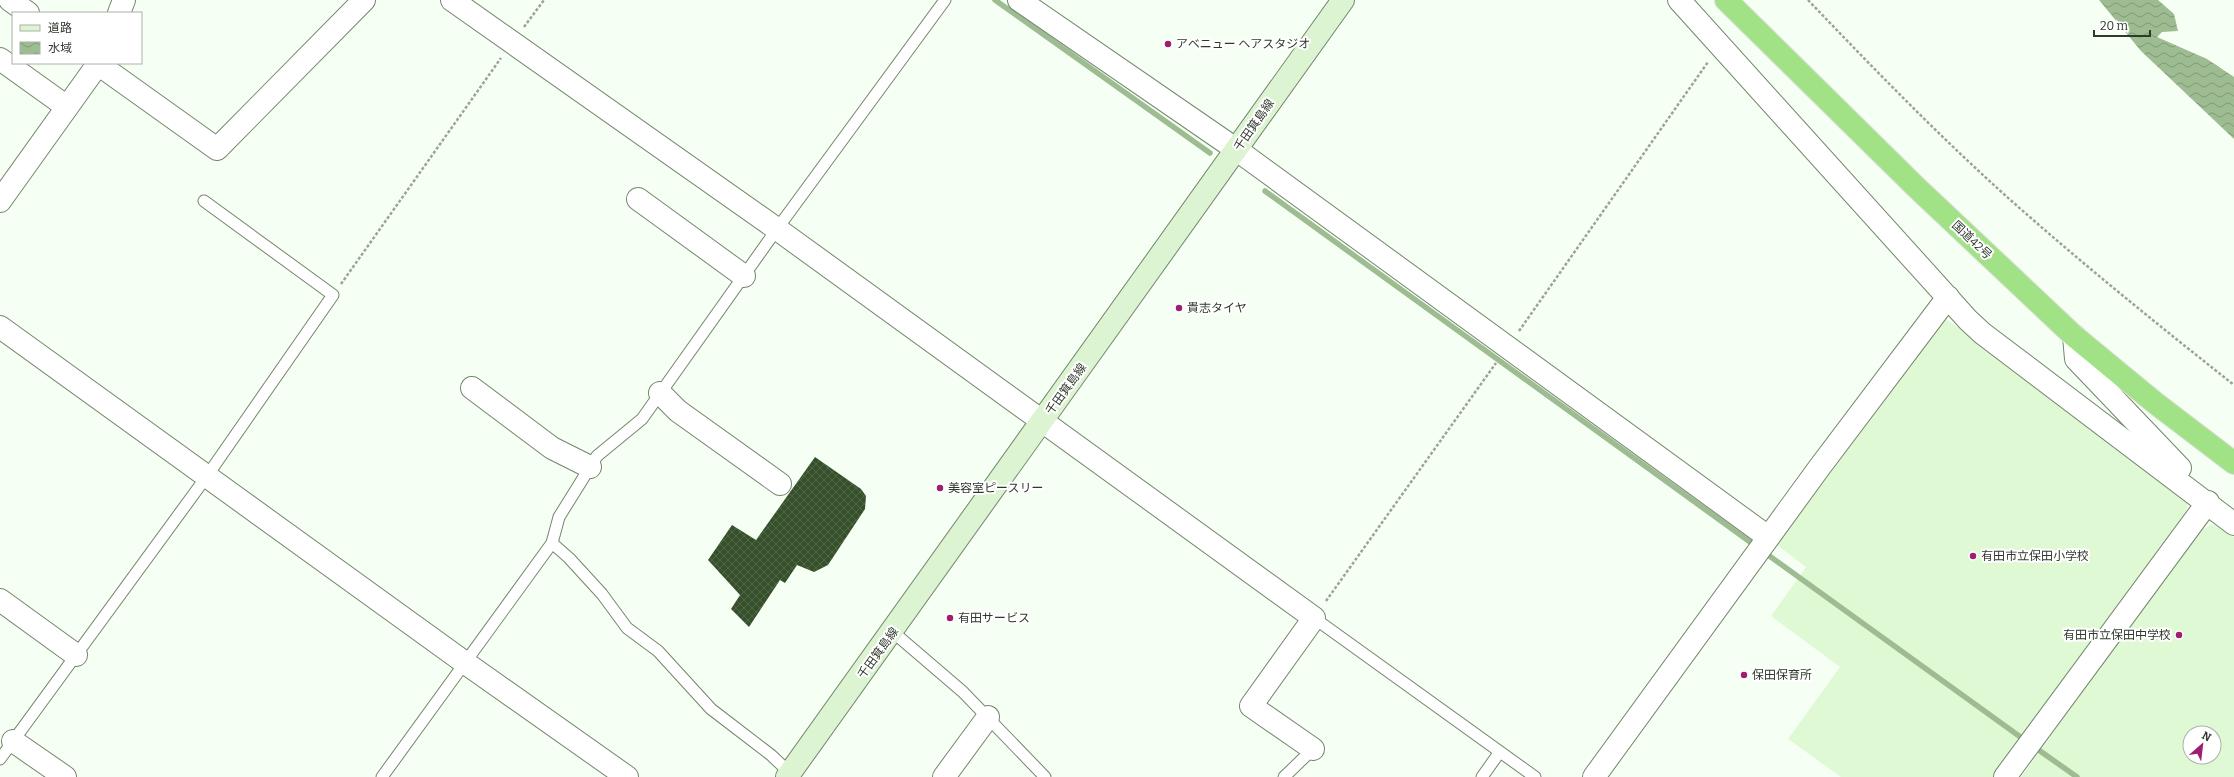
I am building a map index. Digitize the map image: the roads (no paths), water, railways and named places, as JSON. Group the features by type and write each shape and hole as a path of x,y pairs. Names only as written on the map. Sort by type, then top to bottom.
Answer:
{"highway":[{"name":"国道42号","path":"1726,0 1916,187 2074,336 2154,402 2234,463"}],"main road":[{"name":"千田箕島線","path":"791,776 1041,422 1343,0"}],"street":[{"path":"10,0 27,12"},
{"path":"119,12 124,0"},
{"path":"99,64 217,149 364,0"},
{"path":"452,0 777,229 1041,422 1314,618 1251,706 1313,749"},
{"path":"1019,0 1237,150 1768,537"},
{"path":"1679,0 1982,333 2208,502 2234,524"},
{"path":"0,59 67,107"},
{"path":"0,201 97,64"},
{"path":"638,199 744,276"},
{"path":"1594,777 1768,537 1948,297"},
{"path":"0,327 464,662 627,777"},
{"path":"2074,336 2076,360 2179,467 2208,502 2234,513"},
{"path":"472,388 547,445 590,467"},
{"path":"660,393 678,411 780,484"},
{"path":"2005,777 2208,502"},
{"path":"0,600 76,655"},
{"path":"944,777 988,717"},
{"path":"13,741 65,777"}],"lane":[{"path":"382,777 464,662 552,543 559,517 597,456 642,420 777,229 945,0"},
{"path":"0,759 207,476 333,295 204,201"},
{"path":"552,543 570,558 602,594 627,628 658,651 711,709 771,755 791,776"},
{"path":"1314,618 1535,777"},
{"path":"893,632 939,671 988,717 1045,777"},
{"path":"1284,777 1313,749"},
{"path":"1482,777 1499,752"}],"water":[{"path":"2099,0 2158,0 2174,14 2178,31 2162,32 2157,37 2207,59 2234,77 2234,139 2141,51"}],"waterway":[{"path":"995,0 1210,153"},
{"path":"1265,191 1757,547"},
{"path":"1764,552 2026,741"},
{"path":"2033,746 2077,777"}],"place":[{"name":"アベニュー ヘアスタジオ","path":"1168,44"},
{"name":"貴志タイヤ","path":"1179,308"},
{"name":"美容室ピースリー","path":"940,488"},
{"name":"有田市立保田小学校","path":"1973,556"},
{"name":"有田サービス","path":"950,618"},
{"name":"有田市立保田中学校","path":"2179,635"},
{"name":"保田保育所","path":"1744,675"}]}
